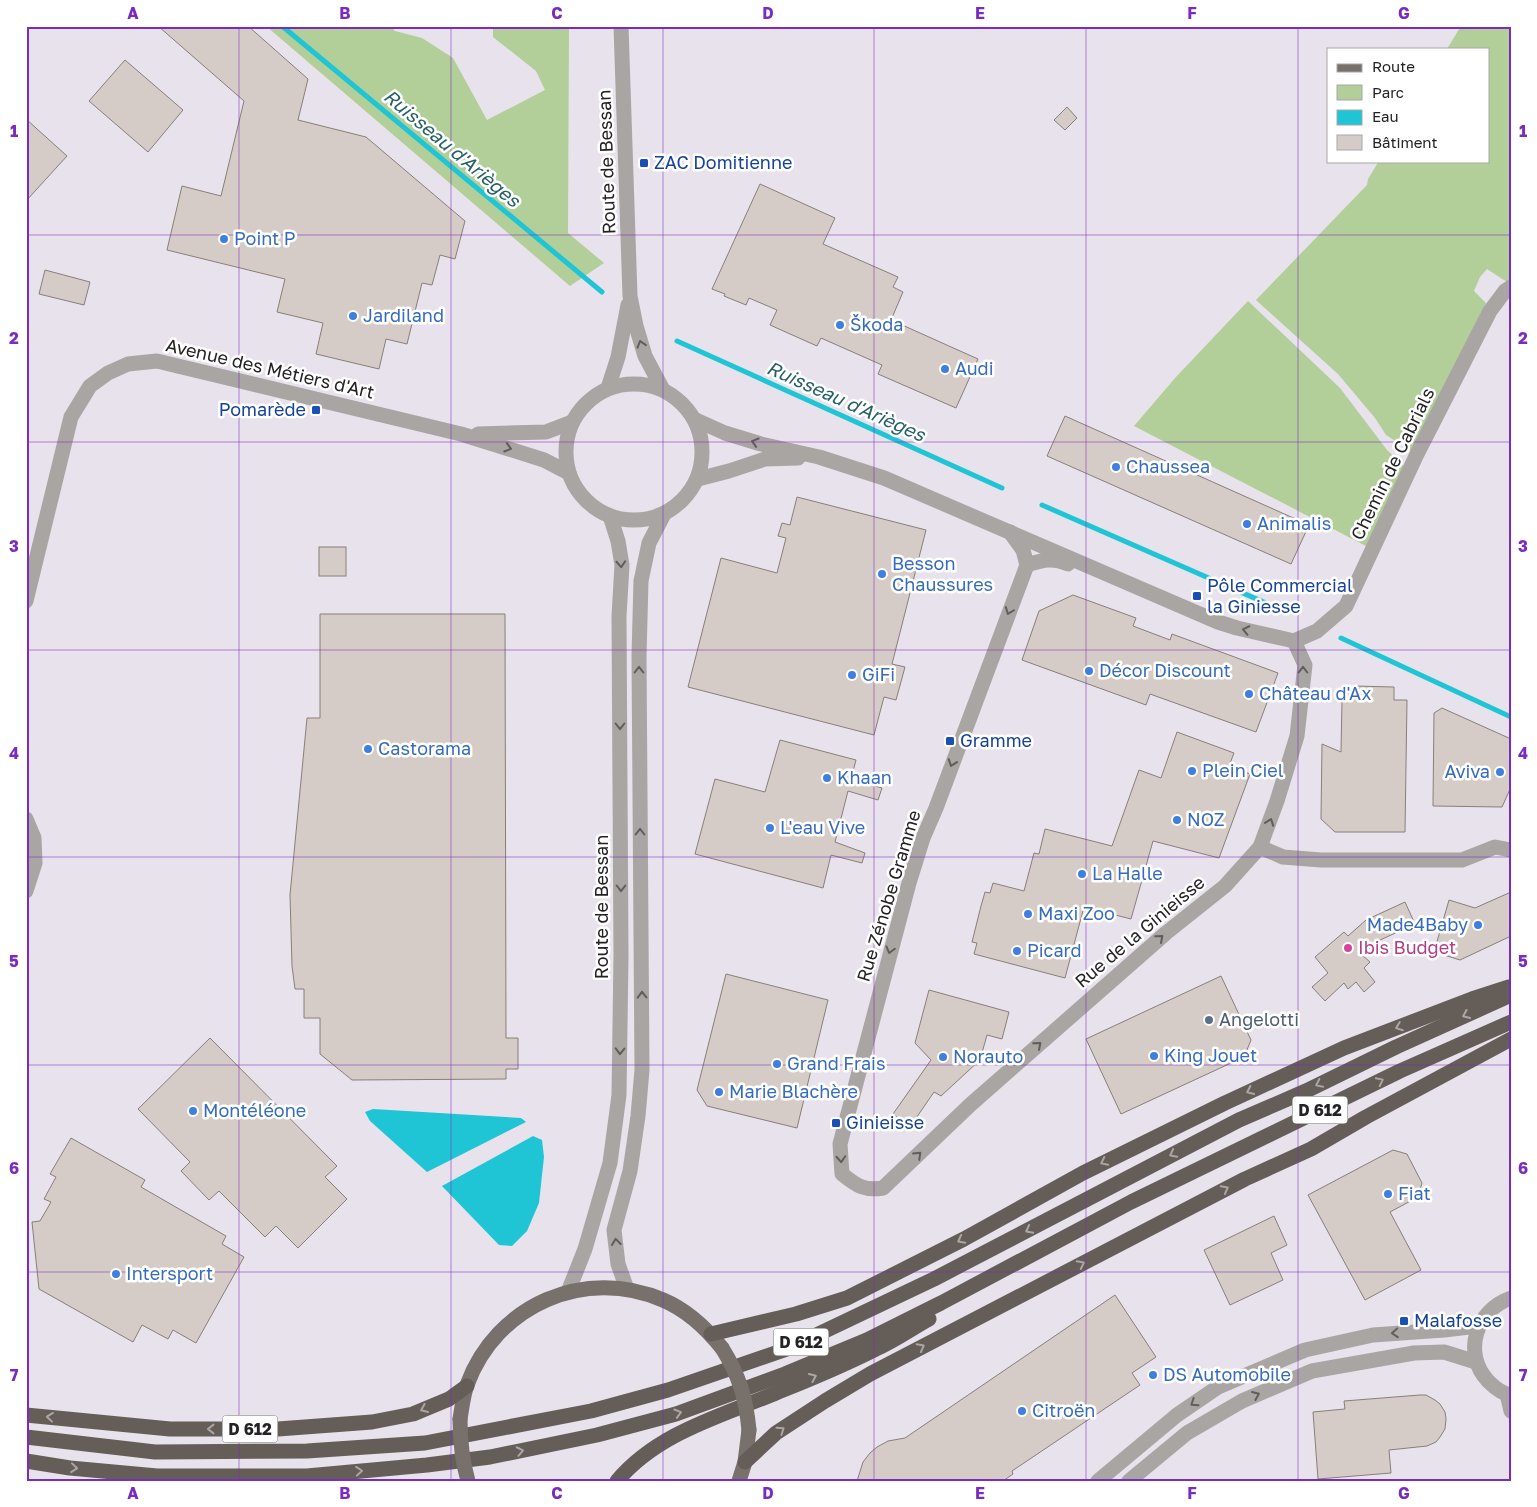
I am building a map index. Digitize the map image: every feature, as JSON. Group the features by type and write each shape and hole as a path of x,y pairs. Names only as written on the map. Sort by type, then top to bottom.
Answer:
{"highway":[{"name":"D 612","path":"711,1334 796,1314 847,1298 964,1239 1083,1172 1224,1103 1344,1048 1472,999 1511,987"},
{"name":"D 612","path":"26,1437 155,1452 307,1451 415,1443 592,1411 668,1390 787,1349 934,1279 1239,1120 1511,996"},
{"name":"D 612","path":"26,1461 70,1468 157,1476 307,1476 490,1457 597,1435 676,1414 785,1374 867,1340 1131,1202 1400,1071 1511,1022"},
{"name":"D 612","path":"745,1462 776,1432 870,1374 1245,1179 1311,1149 1511,1038"},
{"path":"617,1481 622,1474 655,1446 688,1429 877,1349 1131,1202"},
{"name":"D 612","path":"26,1415 170,1429 278,1429 372,1422 413,1414 449,1399 467,1386"}],"main road":[{"path":"468,1481 463,1466 460,1419 467,1386 485,1350 513,1320 530,1308 568,1292 594,1288 627,1289 646,1293 664,1300 681,1309 697,1321 722,1348 742,1387 747,1408 748,1430 745,1462 740,1481"}],"street":[{"name":"Route de Bessan","path":"622,26 630,296 645,356 662,388"},
{"name":"Chemin de Cabrials","path":"1294,641 1317,631 1346,606 1417,454 1490,311 1511,287"},
{"name":"Route de Bessan","path":"608,388 618,357 630,296"},
{"name":"Avenue des Métiers d'Art","path":"26,601 71,417 90,386 128,364 157,360 462,434 544,460 569,473"},
{"path":"630,382 662,388 684,403 696,420 704,451 698,479 681,502 664,514 656,517 631,520 603,513 584,499 569,473 565,448 572,422 586,402 608,388 630,382"},
{"path":"696,420 725,433 761,444 819,457 884,478 1218,622 1294,641"},
{"name":"Avenue des Métiers d'Art","path":"462,434 546,432 572,422"},
{"path":"698,479 765,459 819,457"},
{"path":"627,1289 618,1264 614,1230 630,1171 642,1070 639,656 641,581 649,543 664,514"},
{"name":"Route de Bessan","path":"568,1292 585,1249 610,1163 619,1095 621,956 619,616 622,565 618,541 610,516"},
{"path":"1009,531 1023,550 1027,566 1041,560 1058,559 1119,586 1154,595"},
{"name":"Rue Zénobe Gramme","path":"883,1188 864,1189 855,1185 842,1174 840,1144 890,950 923,838 1027,566"},
{"name":"Rue de la Ginieisse","path":"883,1188 970,1105 1166,933 1225,886 1260,847 1277,802 1298,736 1305,665 1294,641"},
{"path":"26,819 34,838 35,863 26,891"},
{"path":"1260,847 1283,857 1321,860 1462,860 1495,847 1511,850"},
{"path":"1511,1298 1495,1306 1486,1314 1478,1326 1474,1350 1476,1362 1483,1376 1493,1387 1509,1395 1511,1411"},
{"path":"1098,1481 1177,1415 1218,1387 1305,1350 1373,1335 1478,1326"},
{"path":"1129,1481 1187,1434 1242,1401 1312,1371 1414,1353 1444,1352 1476,1362"}],"green space":[{"path":"266,26 390,26 395,31 422,38 453,58 487,120 545,90 536,71 493,37 493,26 569,26 568,233 604,263 570,286"},
{"path":"1461,26 1511,26 1511,280 1507,282 1487,269 1480,277 1474,291 1486,303 1411,451 1386,435 1375,418 1338,374 1256,300 1367,185 1368,179 1378,162 1490,162 1490,48 1448,48"},
{"path":"1248,301 1340,388 1387,450 1407,469 1366,546 1134,426 1176,377"}],"water":[{"path":"373,1109 521,1118 526,1122 427,1172 370,1121 365,1112"},
{"path":"533,1136 542,1140 544,1157 539,1203 527,1231 512,1246 499,1245 442,1186"}],"building":[{"path":"158,26 248,26 308,79 298,120 366,137 465,221 455,259 440,255 432,285 422,283 407,344 386,339 379,369 316,354 323,323 277,312 285,279 167,250 182,186 221,196 244,101"},
{"path":"125,60 183,110 148,152 89,101"},
{"path":"1067,107 1077,118 1065,130 1054,120"},
{"path":"26,119 67,156 26,201"},
{"path":"760,184 835,218 823,244 898,277 893,287 903,292 891,320 978,359 956,408 878,374 882,365 821,338 817,346 770,325 777,310 749,298 746,305 712,289"},
{"path":"45,270 90,282 84,305 39,294"},
{"path":"1065,416 1309,525 1291,564 1047,456"},
{"path":"797,497 926,530 892,664 905,667 896,700 884,697 874,735 688,687 721,558 777,573 786,538 778,536 782,523 790,525"},
{"path":"319,547 346,547 346,576 319,576"},
{"path":"1073,595 1136,618 1133,626 1170,640 1172,634 1278,673 1256,732 1150,694 1146,705 1022,660 1039,611"},
{"path":"320,614 505,614 506,1038 518,1038 518,1069 506,1069 506,1079 352,1080 320,1054 320,1018 304,1018 304,989 295,989 292,966 290,895 307,718 320,718"},
{"path":"1354,686 1394,687 1394,700 1407,700 1405,832 1335,832 1321,819 1322,744 1341,752 1342,699"},
{"path":"1442,708 1511,739 1511,787 1502,807 1433,806 1434,713"},
{"path":"1177,732 1234,753 1229,766 1250,774 1219,858 1153,841 1131,919 1084,907 1065,978 974,954 977,943 972,942 981,906 985,892 990,893 993,883 1024,891 1034,853 1039,854 1045,829 1112,846 1139,770 1161,778"},
{"name":"L'eau Vive","path":"780,740 856,760 851,779 882,788 878,800 848,791 835,842 865,853 862,863 831,855 823,888 695,854 715,779 765,792"},
{"path":"1511,892 1511,936 1460,960 1434,952 1449,900 1475,908"},
{"name":"Ibis Budget","path":"1405,902 1415,924 1378,941 1362,955 1370,962 1364,968 1375,982 1364,992 1356,982 1348,989 1344,983 1325,1001 1312,987 1328,973 1315,957 1344,932 1348,936 1366,920"},
{"path":"726,974 828,1000 797,1128 707,1106 697,1090"},
{"path":"1221,976 1251,1040 1244,1057 1121,1114 1086,1039"},
{"path":"929,990 1009,1012 1002,1039 987,1035 980,1060 941,1096 934,1092 910,1127 893,1114 931,1060 915,1043"},
{"path":"210,1038 337,1166 325,1177 347,1199 298,1248 276,1226 265,1237 219,1191 209,1200 181,1171 190,1162 138,1109"},
{"path":"71,1138 145,1180 141,1187 226,1236 222,1244 244,1257 196,1343 173,1330 168,1339 142,1325 133,1342 39,1289 32,1222 40,1221 51,1202 44,1199 56,1177 50,1174"},
{"path":"1393,1150 1407,1154 1422,1183 1418,1197 1390,1212 1421,1270 1365,1300 1308,1195"},
{"path":"1274,1216 1287,1245 1271,1253 1283,1280 1230,1305 1204,1250"},
{"name":"Citroën","path":"1115,1295 1156,1357 1132,1373 1140,1385 1012,1471 1013,1474 1003,1481 857,1481 863,1462 877,1447 888,1441 905,1438"},
{"path":"1426,1395 1435,1400 1445,1412 1445,1429 1436,1442 1427,1446 1389,1450 1391,1473 1318,1479 1313,1412 1345,1409 1344,1401"}],"waterway":[{"name":"Ruisseau d'Arièges","path":"282,26 602,292"},
{"name":"Ruisseau d'Arièges","path":"677,341 1002,488"},
{"name":"Ruisseau d'Arièges","path":"1042,505 1275,607"},
{"name":"Ruisseau d'Arièges","path":"1341,638 1511,717"}],"place":[{"name":"ZAC Domitienne","path":"644,163"},
{"name":"Point P","path":"224,239"},
{"name":"Jardiland","path":"353,316"},
{"name":"Škoda","path":"840,325"},
{"name":"Audi","path":"945,369"},
{"name":"Pomarède","path":"316,410"},
{"name":"Chaussea","path":"1116,467"},
{"name":"Animalis","path":"1247,524"},
{"name":"Besson Chaussures","path":"882,574"},
{"name":"Pôle Commercial la Giniesse","path":"1197,596"},
{"name":"Décor Discount","path":"1089,671"},
{"name":"GiFi","path":"852,675"},
{"name":"Château d'Ax","path":"1249,694"},
{"name":"Gramme","path":"950,741"},
{"name":"Castorama","path":"368,749"},
{"name":"Plein Ciel","path":"1192,771"},
{"name":"Aviva","path":"1500,772"},
{"name":"Khaan","path":"827,778"},
{"name":"NOZ","path":"1177,820"},
{"name":"L'eau Vive","path":"770,828"},
{"name":"La Halle","path":"1082,874"},
{"name":"Maxi Zoo","path":"1028,914"},
{"name":"Made4Baby","path":"1478,925"},
{"name":"Ibis Budget","path":"1348,948"},
{"name":"Picard","path":"1017,951"},
{"name":"Angelotti","path":"1209,1020"},
{"name":"King Jouet","path":"1154,1056"},
{"name":"Norauto","path":"943,1057"},
{"name":"Grand Frais","path":"777,1064"},
{"name":"Marie Blachère","path":"719,1092"},
{"name":"Montéléone","path":"193,1111"},
{"name":"Ginieisse","path":"836,1123"},
{"name":"Fiat","path":"1388,1194"},
{"name":"Intersport","path":"116,1274"},
{"name":"Malafosse","path":"1404,1321"},
{"name":"DS Automobile","path":"1153,1375"},
{"name":"Citroën","path":"1022,1411"}]}
